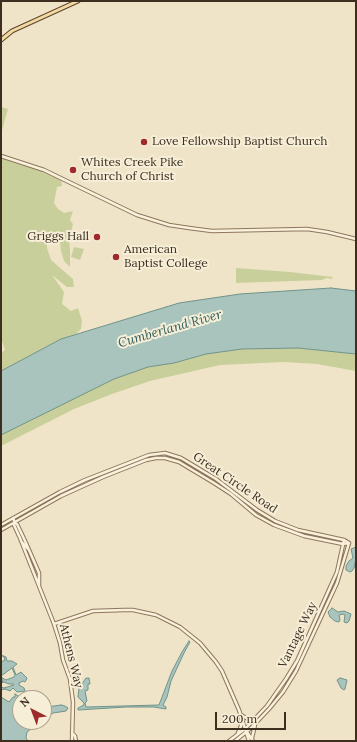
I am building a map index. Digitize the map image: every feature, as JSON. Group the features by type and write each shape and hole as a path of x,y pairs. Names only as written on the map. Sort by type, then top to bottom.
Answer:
{"main road":[{"path":"1,40 12,31 78,1"}],"street":[{"path":"1,156 44,170 138,215 169,225 212,231 307,229 356,239"},
{"name":"Great Circle Road","path":"1,525 60,492 98,475 149,455 165,454 181,458 216,479 257,510 275,521 298,530 344,540 349,543"},
{"name":"Great Circle Road","path":"1,530 61,496 103,477 146,460 164,458 179,462 214,483 231,494 256,515 274,525 294,533 343,544 349,543"},
{"name":"Athens Way","path":"13,518 29,550 40,577 39,586"},
{"name":"Athens Way","path":"15,522 14,525 54,624 70,679 73,702 72,741"},
{"name":"Vantage Way","path":"229,741 256,718 273,697 297,661 337,572 344,540"},
{"path":"21,541 29,550"},
{"name":"Vantage Way","path":"235,741 256,723 279,697 298,667 336,583 349,543"},
{"path":"54,624 93,611 133,610 168,620 180,627 200,643 211,655 222,671 241,714 247,731 247,737 251,740"},
{"path":"241,714 248,718 256,718"},
{"path":"237,735 241,726 241,714"},
{"path":"251,740 256,723"},
{"path":"72,734 75,736 76,741"},
{"path":"235,741 241,738 251,740"}],"green space":[{"path":"1,107 8,109 1,134"},
{"path":"8,157 61,178 62,186 57,187 54,203 58,209 64,213 73,211 70,220 73,224 69,240 70,267 64,261 60,241 47,239 47,248 51,260 73,279 74,287 67,287 52,275 64,292 62,304 71,311 78,308 82,321 81,329 76,334 61,339 1,371 1,353 5,350 1,340 1,158 5,159"},
{"path":"74,247 84,249 80,260 71,257"},
{"path":"236,268 333,277 332,279 326,278 322,280 236,283"},
{"path":"298,348 356,354 356,371 317,364 284,362 220,365 150,381 112,394 74,409 1,446 1,434 114,379 148,367 174,363 206,354 242,349"}],"water":[{"name":"Cumberland River","path":"331,288 356,291 356,354 298,348 242,349 206,354 174,363 148,367 114,379 1,435 1,371 61,339 179,303 240,294"},
{"path":"356,547 354,568 350,572 346,570 346,566 353,558 351,549"},
{"path":"332,608 338,612 344,611 351,614 349,621 347,623 344,622 345,615 343,614 339,615 339,622 335,621 330,617 328,612"},
{"path":"189,641 190,642 171,681 167,697 163,705 166,709 154,707 126,707 78,710 78,708 84,705 78,697 79,688 86,678 89,678 90,684 88,684 88,690 85,691 87,701 85,703 86,707 159,705 172,671"},
{"path":"1,655 6,657 7,661 12,661 17,664 13,667 16,675 21,672 27,678 25,682 23,681 19,683 19,685 25,690 15,690 13,688 10,691 5,689 1,690 1,687 4,688 14,685 4,682 1,683 3,681 1,677 6,680 14,677 15,675 12,668 1,676 1,662 5,660"},
{"path":"340,678 347,680 344,690 341,688 337,680"},
{"path":"1,697 9,702 12,698 12,730 30,730 27,732 26,738 28,741 1,741"},
{"path":"61,705 68,708 66,711 52,714 52,706"}],"place":[{"name":"Love Fellowship Baptist Church","path":"144,142"},
{"name":"Whites Creek Pike Church of Christ","path":"73,170"},
{"name":"Griggs Hall","path":"97,237"},
{"name":"American Baptist College","path":"116,257"}]}
